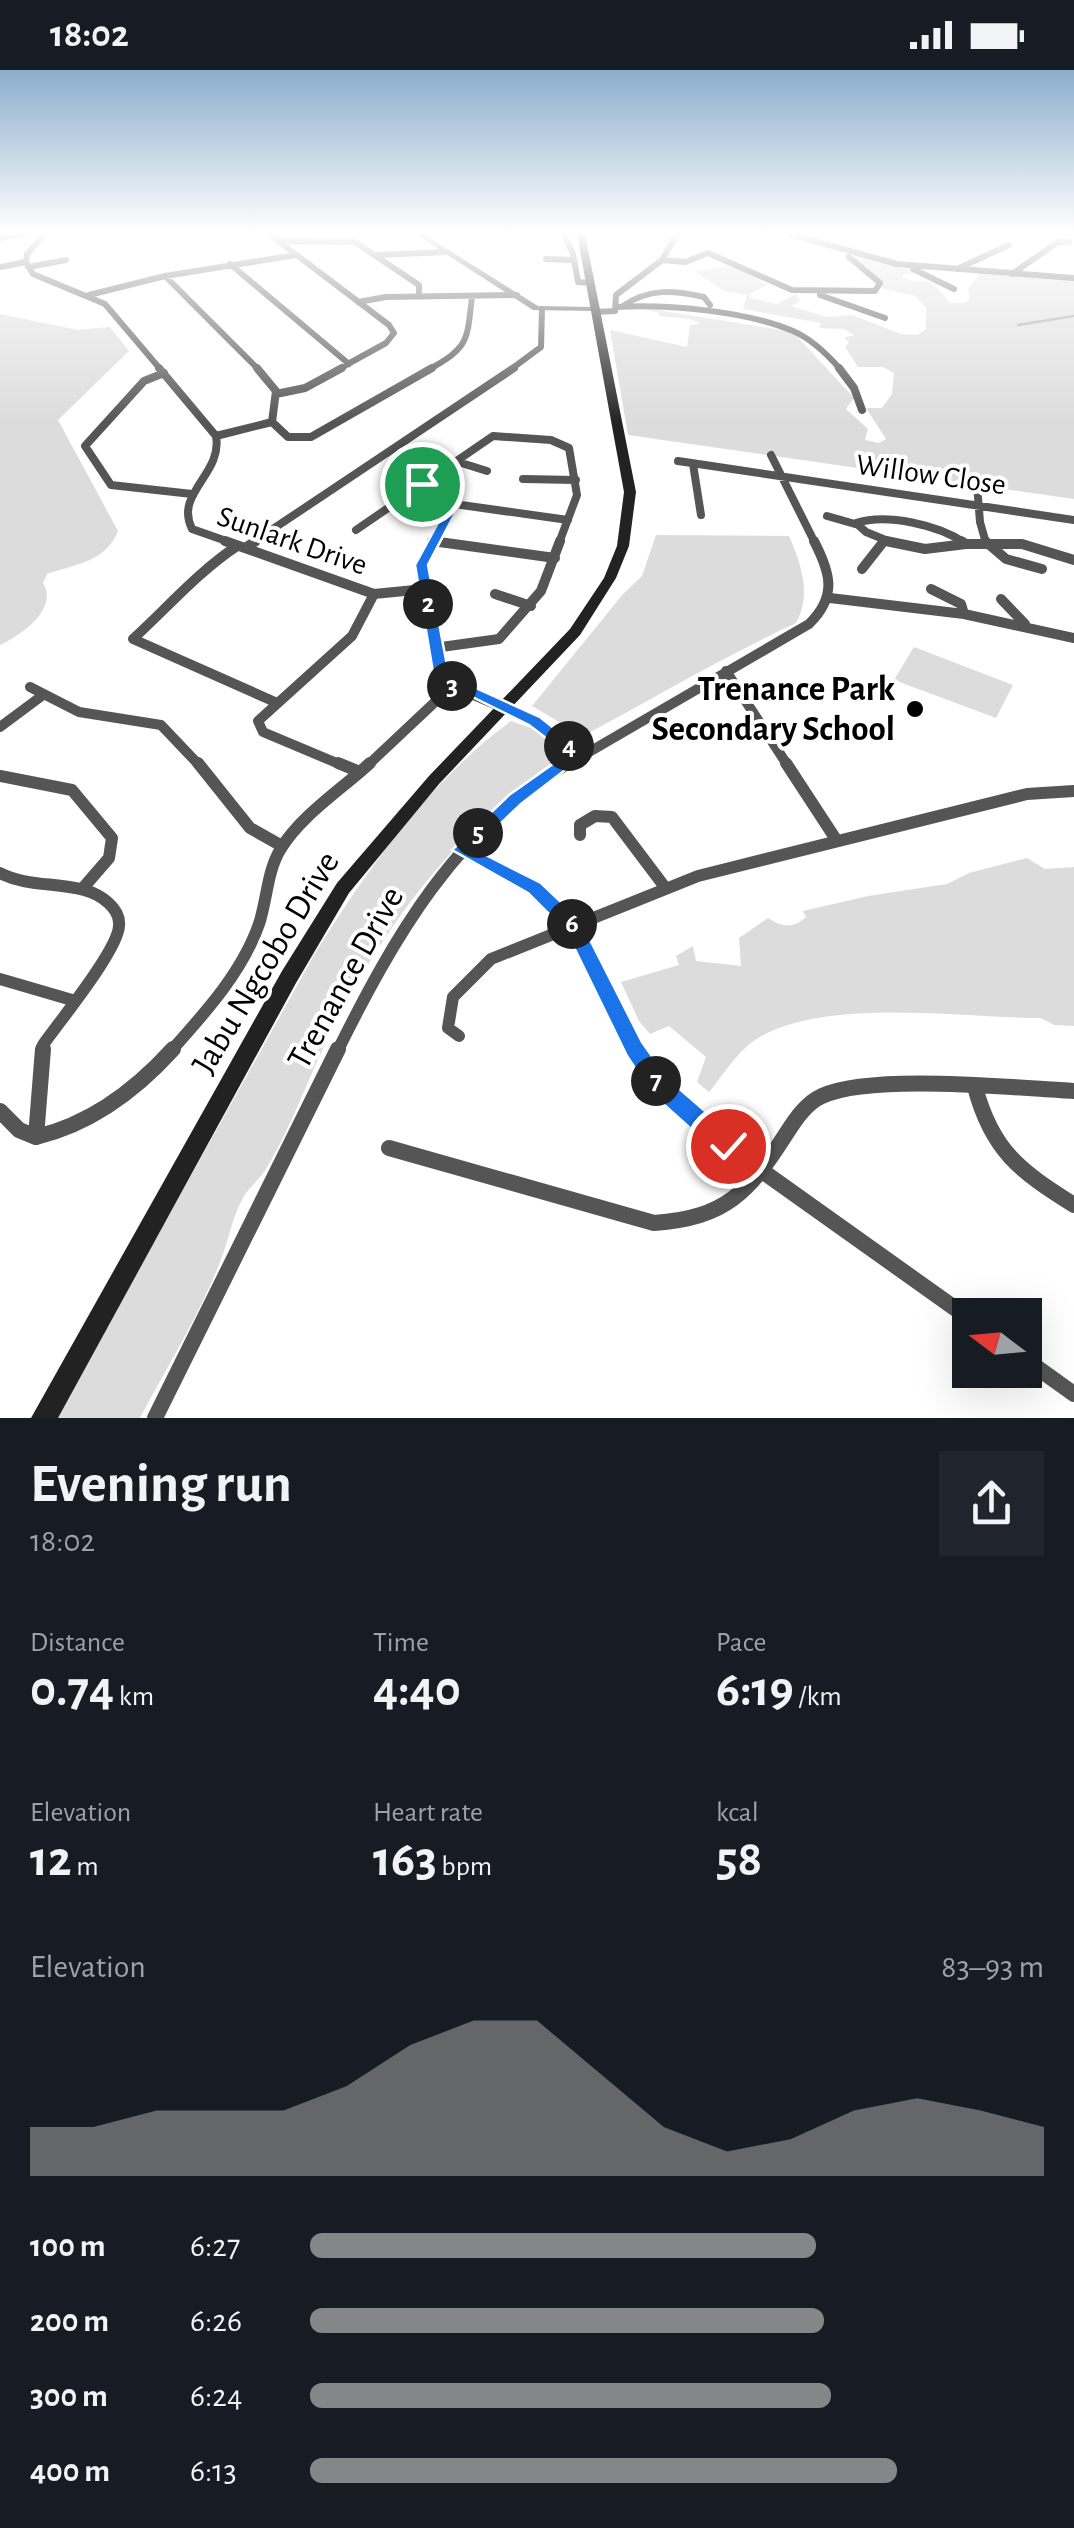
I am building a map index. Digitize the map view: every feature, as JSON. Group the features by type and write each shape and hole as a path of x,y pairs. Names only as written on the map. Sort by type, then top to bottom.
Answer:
{"main road":[{"name":"Jabu Ngcobo Drive","path":"44,1418 327,913 376,848 575,632 603,591 623,546 629,506 626,466 593,297"}],"street":[{"path":"91,297 105,304 216,436 272,422"},
{"path":"185,297 268,379 276,394 272,422"},
{"path":"269,297 349,364"},
{"path":"276,394 305,388 386,344 394,333 351,297"},
{"path":"358,302 424,297"},
{"path":"272,422 288,437 311,437 459,352 467,342 472,297"},
{"path":"519,297 542,310 615,312 636,297"},
{"path":"619,297 620,306"},
{"path":"697,297 710,305"},
{"path":"818,297 885,318"},
{"path":"620,306 791,330 828,356 858,392 862,410"},
{"path":"275,702 133,639 180,596 201,570 536,353 541,346 542,310"},
{"path":"164,373 144,381 85,446 111,486 192,494"},
{"path":"356,530 498,434 551,440 569,448 577,495 555,558 531,606 493,641 434,648"},
{"name":"Sunlark Drive","path":"216,436 220,447 218,460 184,511 188,524 204,535 374,594 425,590"},
{"path":"772,455 829,570 830,598 964,614 1025,624 1074,638"},
{"path":"455,461 487,471"},
{"name":"Willow Close","path":"678,461 1074,520"},
{"path":"693,464 701,514"},
{"path":"523,479 576,480"},
{"path":"422,484 457,498 422,565 439,673 452,686 506,707 558,736 578,754"},
{"path":"977,485 991,554 1042,569"},
{"path":"454,504 568,520"},
{"path":"828,516 856,524 885,540 928,550 986,542 1038,546 1074,560"},
{"path":"856,524 875,516 944,532 969,546"},
{"path":"432,540 555,558"},
{"path":"862,569 885,540"},
{"path":"931,589 960,604 964,614"},
{"path":"360,772 258,728 260,717 275,702 352,636 374,594"},
{"path":"495,594 531,606"},
{"name":"Trenance Drive","path":"156,1418 378,967 461,850 515,800 578,754 814,623 830,598"},
{"path":"1001,599 1025,624"},
{"path":"726,671 837,842"},
{"path":"0,1110 19,1130 36,1137 69,1129 111,1104 179,1044 209,1008 257,932 282,846 452,686"},
{"path":"30,687 90,715 150,721 168,729 204,766 254,834 282,846"},
{"path":"0,727 43,695"},
{"path":"0,776 72,790 106,831 114,843 111,854 84,888"},
{"path":"459,1036 448,1028 450,1001 465,980 491,959 664,886 1028,794 1074,791"},
{"path":"580,835 580,825 590,816 602,813 612,817 664,886"},
{"path":"461,850 534,888 573,925 634,1049 660,1086 686,1112 952,1307"},
{"path":"0,874 28,884 84,888 109,904 120,925 112,947 43,1044 36,1137"},
{"path":"0,979 72,1000"},
{"path":"389,1148 654,1224 684,1223 733,1204 763,1172 796,1117 824,1094 864,1087 1074,1090"},
{"path":"975,1088 998,1151 1028,1178 1074,1205"},
{"path":"1042,1371 1074,1394"}],"shaded area":[{"path":"746,297 777,304 798,297 800,301 791,306 827,317 852,315 901,334 917,335 926,329 926,307 916,297 945,297 950,303 964,303 970,297 1074,297 1074,499 628,435 610,330 687,347 690,325 701,324 691,319 659,316 633,306 793,332 854,398 846,409 868,429 865,440 879,443 886,439 866,408 882,408 892,394 894,373 883,367 858,367 845,347 849,342 844,338 854,335 844,329 819,328 821,323 743,309"},
{"path":"0,314 78,330 110,327 129,351 58,420 118,531 98,555 47,574 42,611 27,628 0,645"},
{"path":"656,535 789,536 803,579 801,612 796,623 583,736 532,706 642,576"},
{"path":"914,647 1013,685 996,718 894,680"},
{"path":"511,721 531,728 560,749 557,759 520,787 454,849 373,957 328,1038 275,1154 245,1194 202,1302 140,1418 56,1418 334,923 378,859 427,799"},
{"path":"1027,858 1045,869 1074,867 1074,1026 1054,1025 1041,1018 933,1013 817,1018 784,1026 755,1040 709,1092 697,1082 706,1057 669,1026 650,1034 639,1021 621,982 679,965 676,956 693,946 696,961 741,966 739,938 768,918 792,925 806,917 803,911 947,884 969,873"}],"waterway":[{"path":"1018,325 1074,316"}],"place":[{"name":"Trenance Park Secondary School","path":"915,709"}],"route":[{"path":"422,484 457,498 422,565 437,668 442,678 452,686 534,721 578,754 515,800 461,850 534,888 573,925 634,1049 660,1086 728,1146"}]}
